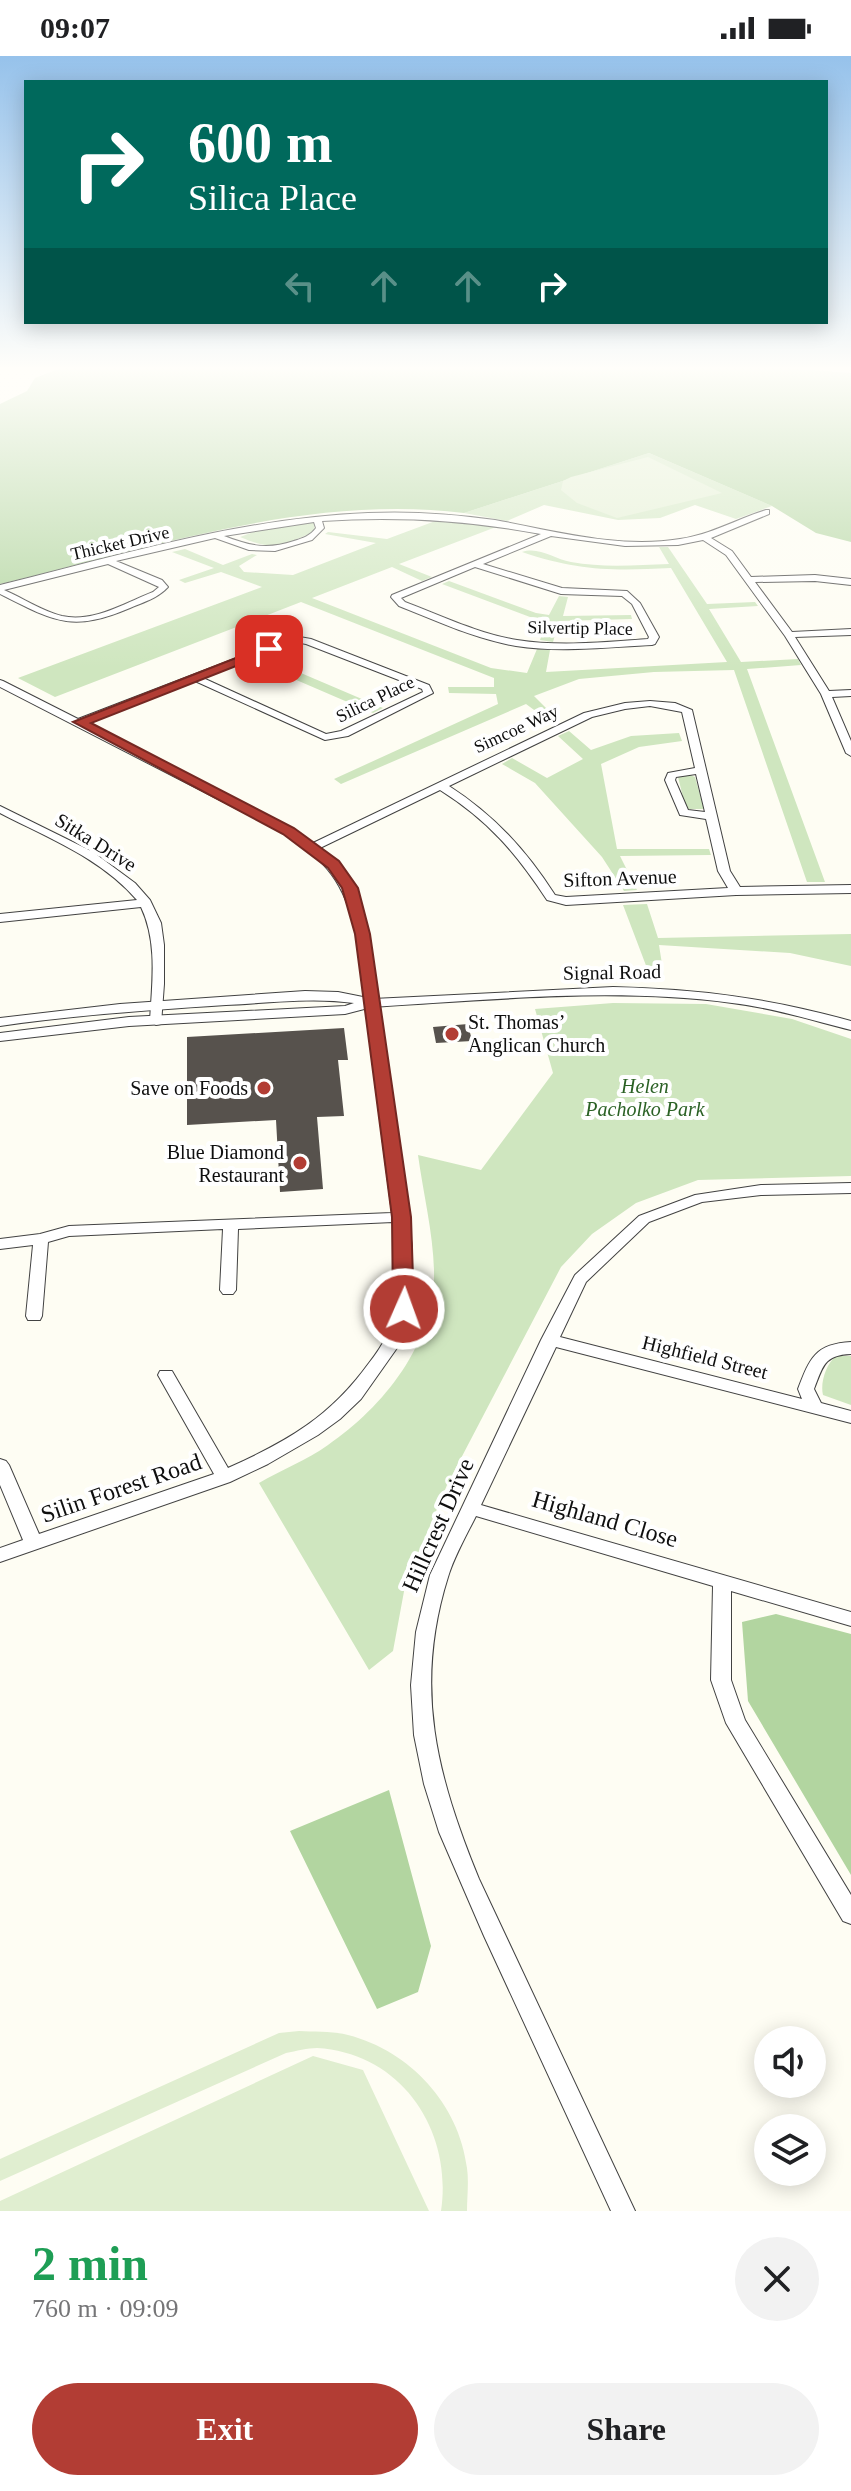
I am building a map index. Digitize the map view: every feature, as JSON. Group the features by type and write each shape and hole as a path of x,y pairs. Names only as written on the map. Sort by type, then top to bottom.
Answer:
{"street":[{"name":"Thicket Drive","path":"0,590 218,536 317,519 386,515 445,517 611,543 654,543 705,537 766,512"},
{"path":"218,536 257,551 272,551 318,534 317,519"},
{"name":"Silvertip Place","path":"477,565 561,591 624,593 636,603 654,637 652,642 555,647 516,643 483,635 402,604 395,597 550,533"},
{"path":"705,537 729,553 789,635 826,694 851,753"},
{"path":"0,590 59,618 73,620 89,618 156,594 164,587 159,582 110,562"},
{"path":"749,580 815,578 851,582"},
{"path":"789,635 851,632"},
{"name":"Silica Place","path":"80,722 194,677 294,639 308,641 426,687 428,693 344,734 325,737 194,677"},
{"name":"Silin Forest Road","path":"0,683 288,831 313,847 343,876 356,901 371,1003 401,1217 404,1309 389,1348 377,1366 355,1395 312,1431 224,1477 0,1555"},
{"path":"826,694 851,693"},
{"name":"Simcoe Way","path":"313,847 588,715 610,708 657,703 687,710 724,871 736,891"},
{"path":"700,770 680,771 670,780 684,813 712,816"},
{"name":"Sifton Avenue","path":"440,785 478,808 520,848 551,898 566,901 736,891 851,889"},
{"name":"Sitka Drive","path":"0,809 109,868 146,903 157,933 156,1013"},
{"path":"0,918 146,903"},
{"name":"Signal Road","path":"0,1022 78,1011 345,1010 371,1003 580,991 670,991 774,1005 851,1026"},
{"name":"Signal Road","path":"0,1037 156,1013"},
{"name":"Hillcrest Drive","path":"623,2211 458,1856 431,1780 419,1692 425,1624 439,1575 580,1279 644,1219 700,1198 761,1190 851,1188"},
{"path":"0,1244 41,1239 69,1231 401,1217"},
{"path":"228,1290 231,1223"},
{"path":"34,1316 41,1239"},
{"name":"Highfield Street","path":"549,1340 851,1417"},
{"path":"814,1407 806,1389 818,1359 831,1348 851,1348"},
{"name":"Silin Forest Road","path":"166,1375 224,1477"},
{"name":"Silin Forest Road","path":"0,1465 34,1544"},
{"name":"Highland Close","path":"473,1509 851,1619"},
{"path":"722,1580 721,1680 736,1723 851,1914"}],"green space":[{"path":"0,467 607,467 464,513 405,509 347,511 288,518 172,541 0,584"},
{"path":"607,467 680,467 772,506 736,519 695,505 660,518 618,520 544,505 507,521 464,513"},
{"path":"611,467 668,467 722,493 617,518 577,503 561,490 563,481"},
{"path":"680,467 851,467 851,542 816,533 772,506"},
{"path":"438,520 496,527 399,564 432,577 422,581 392,567 312,598 491,668 527,673 537,649 550,650 546,672 727,662 671,568 596,568 561,563 522,552 540,552 583,564 669,564 659,547 668,547 707,604 755,602 758,606 709,609 741,662 798,659 801,665 747,669 825,882 807,882 734,670 654,672 579,679 534,696 556,718 549,721 526,704 341,784 334,779 498,704 496,694 449,693 448,687 494,687 494,678 301,602 55,697 18,678 262,587 221,572 185,583 179,580 214,568 172,552 185,549 223,565 252,554 257,555 239,566 244,572 293,575 376,543 325,534 328,532 387,539"},
{"path":"315,523 314,532 277,545 262,545 240,537 259,530"},
{"path":"449,581 536,613 549,615 559,596 568,597 563,616 631,615 632,619 559,621 553,642 540,640 547,619 530,617 442,584"},
{"path":"261,656 383,708 373,713 250,660"},
{"path":"569,731 591,750 631,736 679,733 682,741 639,747 601,764 617,849 709,849 711,855 620,856 637,890 624,891 602,857 535,783 502,764 512,758 547,778 583,759 558,736"},
{"path":"688,774 695,777 704,809 686,809 678,777"},
{"path":"647,904 658,938 851,934 851,966 790,953 659,945 664,977 650,976 623,905"},
{"name":"Helen Pacholko Park","path":"613,1003 706,1004 792,1019 851,1039 851,1176 698,1180 636,1203 592,1234 561,1267 447,1485 405,1586 393,1651 369,1670 259,1483 320,1450 349,1429 387,1391 416,1346 426,1322 434,1270 418,1155 481,1170 553,1073 535,1009"},
{"path":"836,1356 851,1356 851,1405 823,1395 825,1374"},
{"path":"776,1614 851,1634 851,1875 748,1701 742,1622"},
{"path":"389,1790 431,1946 418,1992 377,2009 290,1831"},
{"path":"279,2033 342,2034 371,2043 411,2067 428,2084 454,2122 462,2145 468,2173 467,2211 441,2211 443,2181 439,2152 415,2101 397,2081 374,2064 347,2053 317,2048 286,2053 0,2181 0,2159"},
{"path":"313,2056 363,2070 429,2211 0,2211 0,2201"}],"building":[{"name":"St. Thomas’ Anglican Church","path":"468,1024 472,1041 436,1043 433,1027"},
{"name":"Save on Foods","path":"344,1028 348,1060 338,1060 344,1116 317,1117 323,1189 280,1192 276,1120 187,1125 187,1037"}],"place":[{"name":"St. Thomas’ Anglican Church","path":"452,1034"},
{"name":"Save on Foods","path":"264,1088"},
{"name":"Blue Diamond Restaurant","path":"300,1163"}],"route":[{"path":"269,649 80,722 288,831 333,865 350,888 356,901 362,934 401,1217 404,1309"}]}
